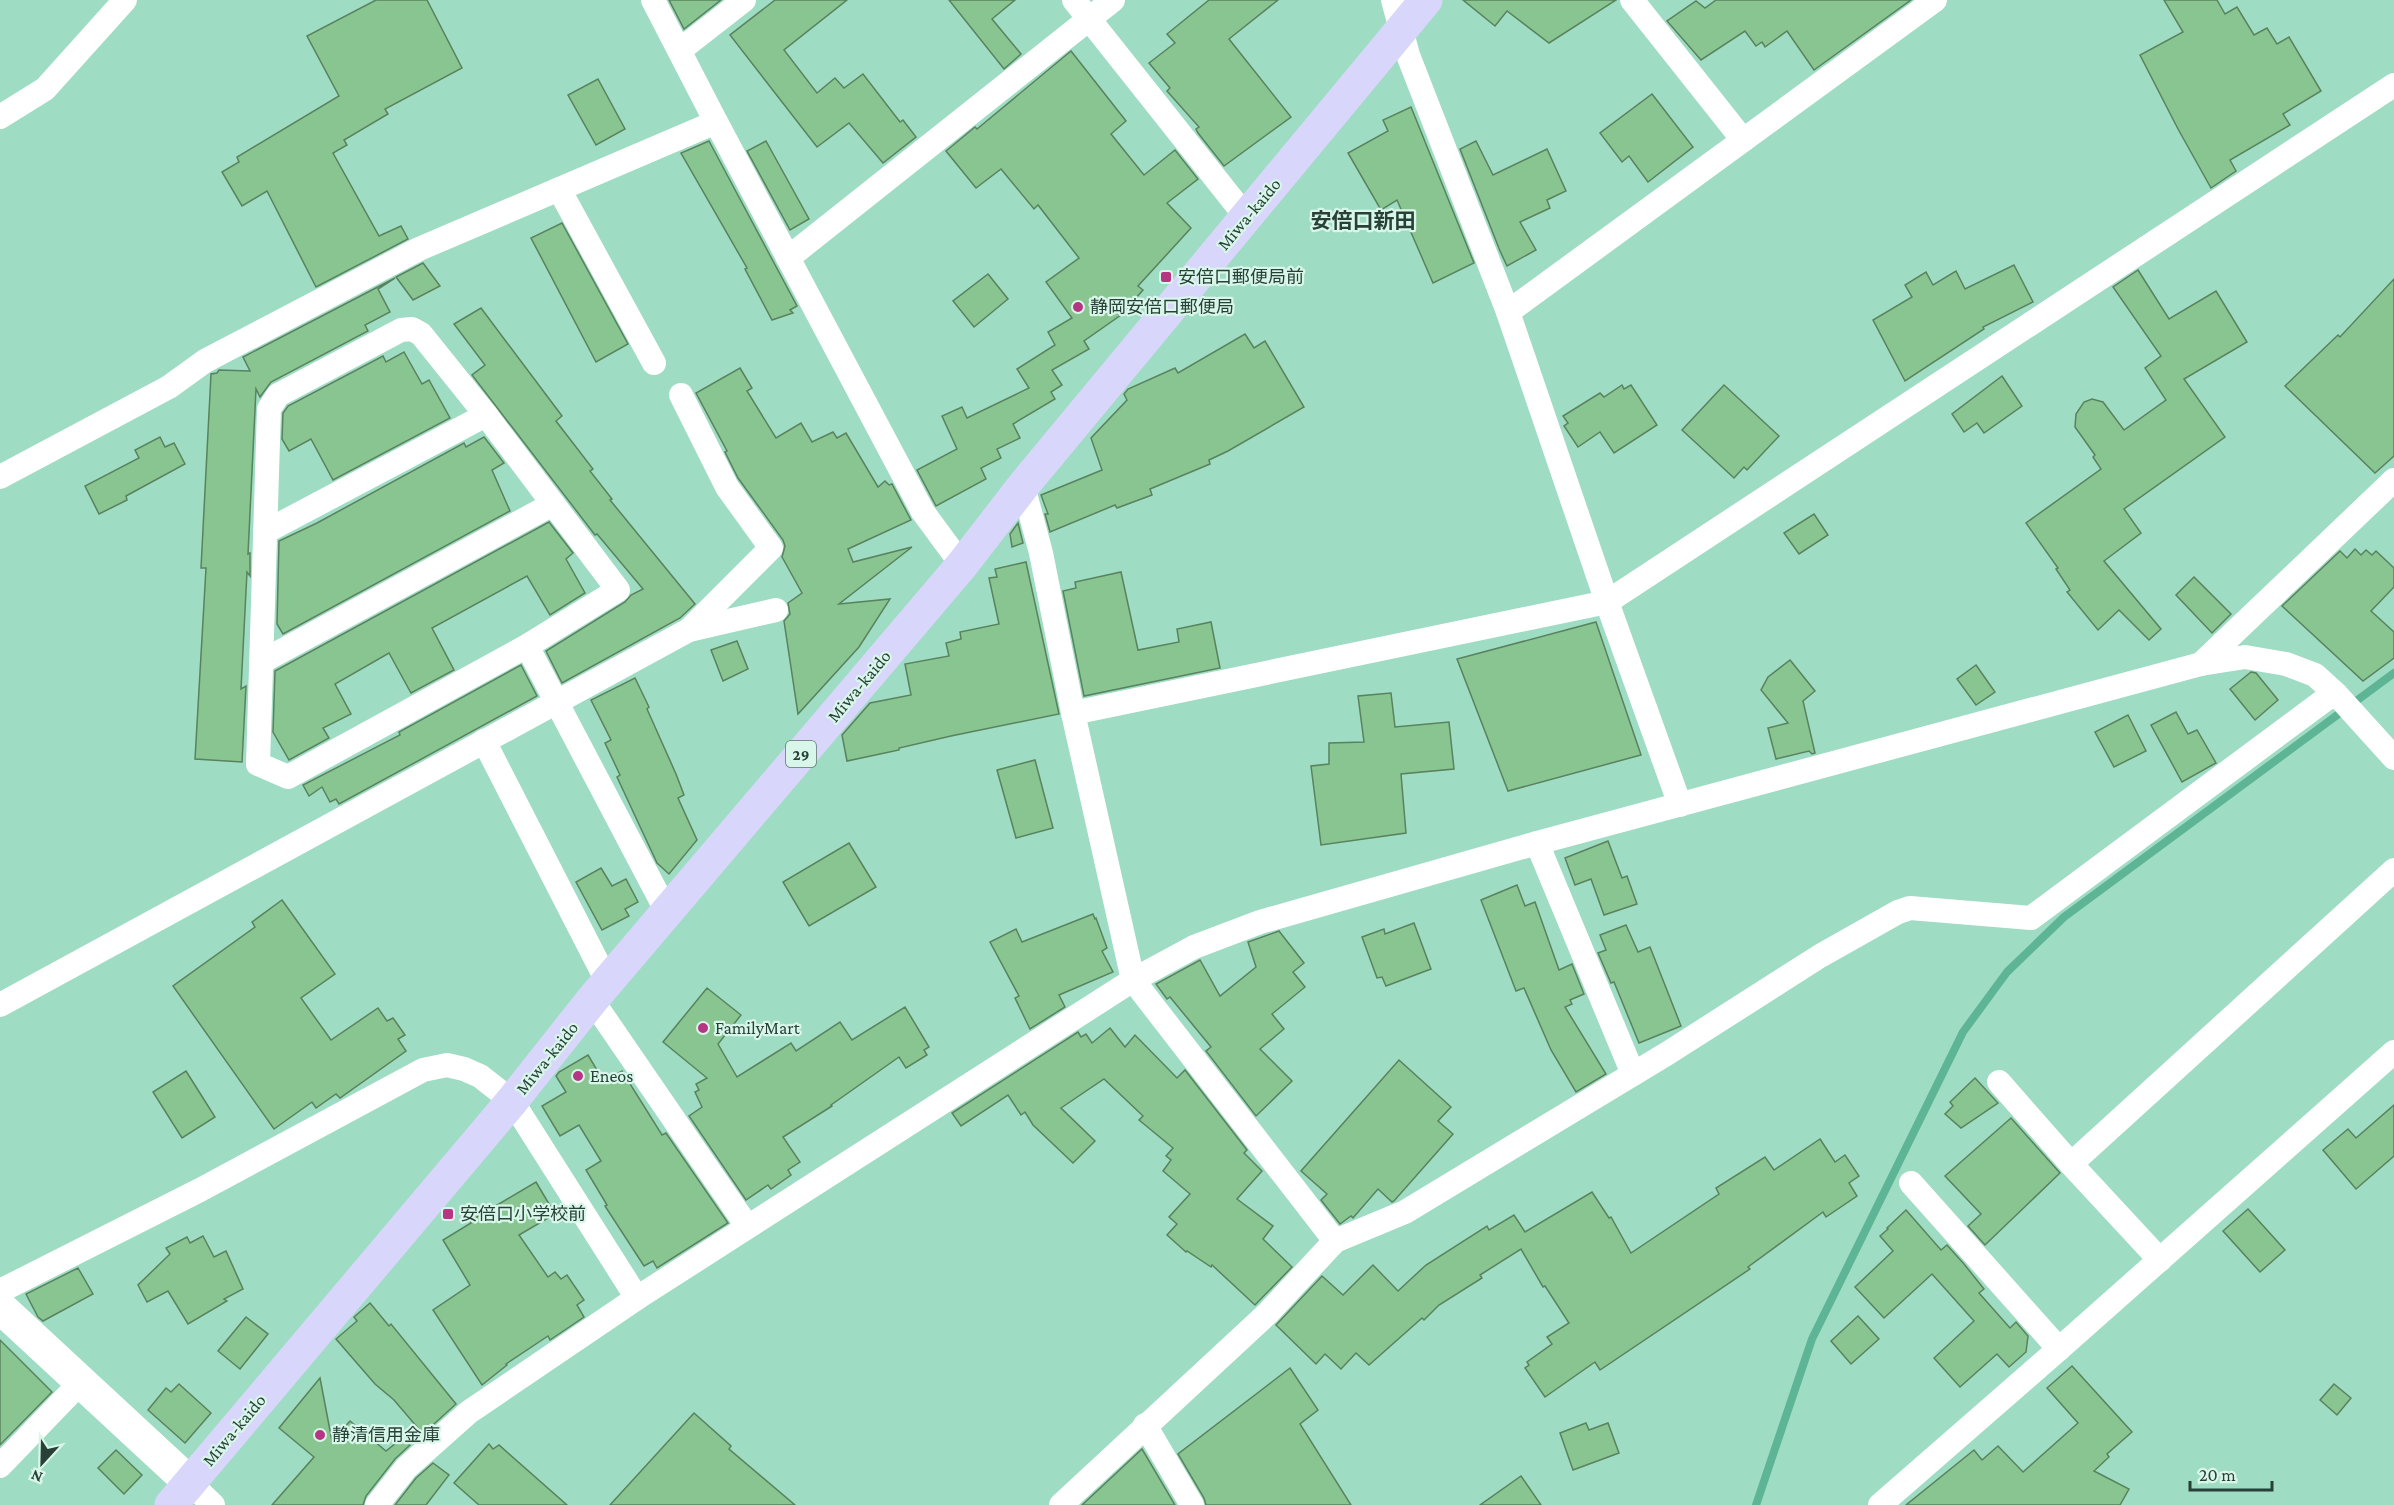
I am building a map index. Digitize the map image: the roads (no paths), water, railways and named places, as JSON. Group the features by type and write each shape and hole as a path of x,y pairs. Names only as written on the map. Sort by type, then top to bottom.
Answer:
{"main road":[{"name":"Miwa-kaido","path":"181,1494 512,1101 667,912 962,565 1023,486 1247,218 1397,14 1426,0"}],"street":[{"path":"0,117 45,89 125,0"},
{"path":"652,0 923,512 962,565"},
{"path":"680,50 744,0"},
{"path":"1074,0 1247,218"},
{"path":"788,258 1113,0"},
{"path":"1632,0 1743,140"},
{"path":"1508,312 1935,0"},
{"path":"1397,14 1408,55 1508,312 1607,602 1680,805"},
{"path":"1073,713 1607,602 2394,85"},
{"path":"0,477 169,387 205,361 419,249 716,122"},
{"path":"559,189 654,363"},
{"path":"412,329 421,334 486,415 552,504 618,590 527,646 288,777 258,764 269,409 278,396 401,330 412,329"},
{"path":"681,395 728,487 771,548 689,630"},
{"path":"265,532 486,415"},
{"path":"2201,664 2394,480"},
{"path":"1023,486 1041,553 1073,713 1133,980 1335,1240"},
{"path":"261,662 552,504"},
{"path":"0,1005 689,630 776,610"},
{"path":"527,646 667,912"},
{"path":"377,1505 406,1468 469,1412 637,1298 1133,980 1194,947 1260,922 1537,843 2201,664 2245,657 2286,664 2314,675 2334,693 2394,758"},
{"path":"1061,1505 1268,1313 1335,1240 1405,1212 1633,1074 1820,956 1898,912 1910,909 2031,918 2334,693"},
{"path":"484,741 600,992 747,1226"},
{"path":"1537,843 1633,1074"},
{"path":"2071,1164 2394,870"},
{"path":"1880,1505 2394,1052"},
{"path":"0,1291 200,1191 423,1070 447,1065 480,1076 512,1101 637,1298"},
{"path":"1999,1082 2160,1260"},
{"path":"1911,1183 2059,1349"},
{"path":"0,1307 81,1382 181,1494 213,1505"},
{"path":"0,1466 81,1382"},
{"path":"1145,1425 1191,1505"}],"waterway":[{"path":"1756,1505 1812,1339 1963,1032 2007,972 2064,917 2394,673"}],"place":[{"name":"安倍口郵便局前","path":"1166,277"},
{"name":"静岡安倍口郵便局","path":"1078,307"},
{"name":"FamilyMart","path":"703,1028"},
{"name":"Eneos","path":"578,1076"},
{"name":"安倍口小学校前","path":"448,1214"},
{"name":"静清信用金庫","path":"320,1435"}],"district":[{"name":"安倍口新田","path":"1363,221"}]}
